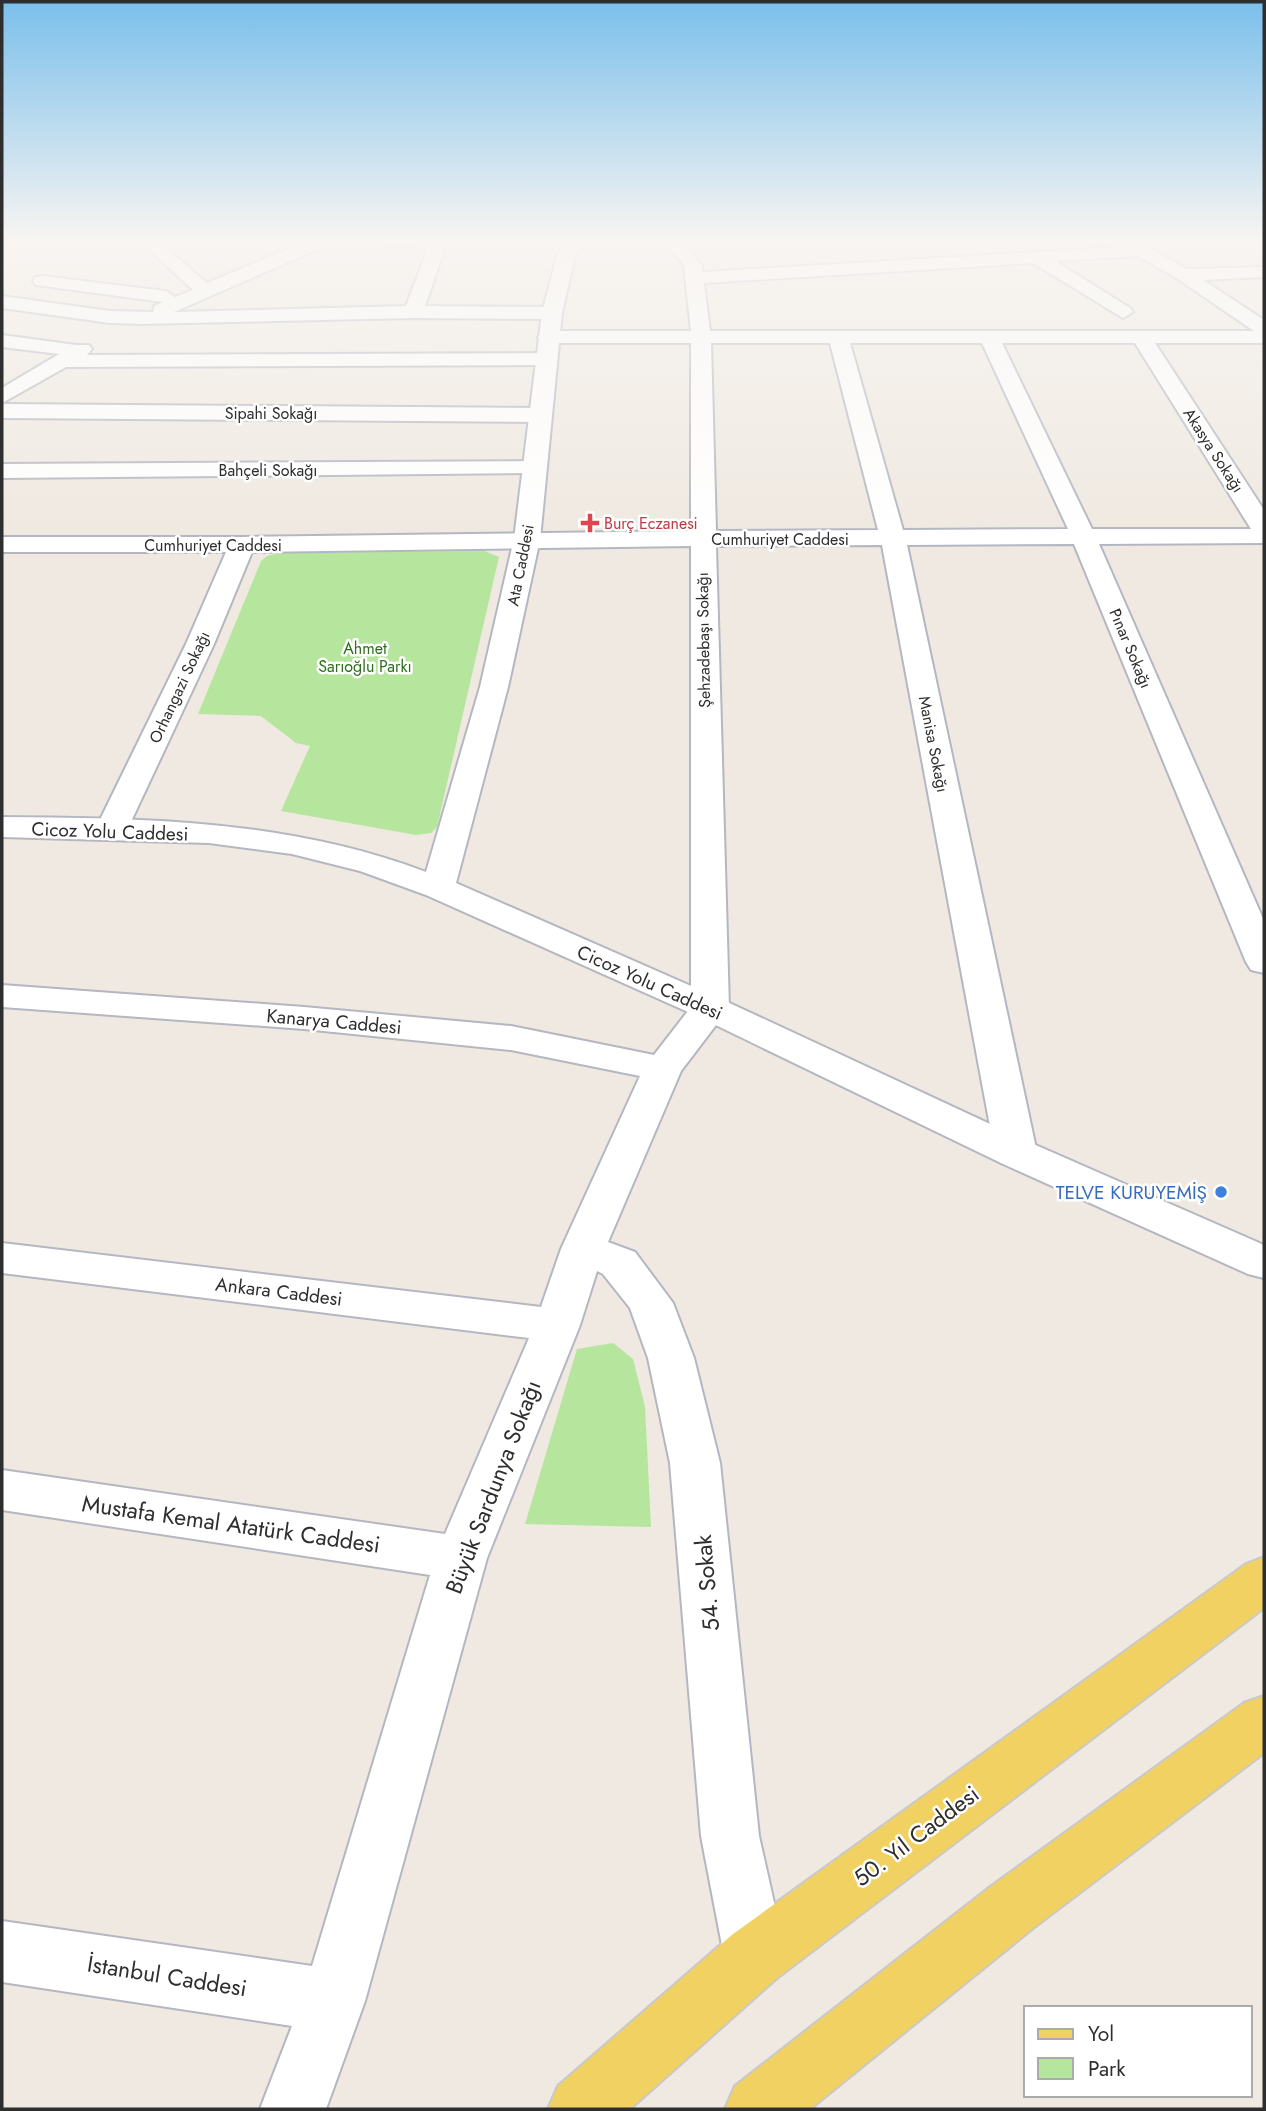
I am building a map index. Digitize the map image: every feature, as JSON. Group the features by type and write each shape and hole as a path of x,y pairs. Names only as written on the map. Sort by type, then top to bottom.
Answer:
{"main road":[{"name":"50. Yıl Caddesi","path":"580,2109 755,1956 1264,1579"},
{"path":"758,2109 1011,1908 1264,1721"}],"street":[{"path":"2,397 104,338"},
{"path":"60,361 519,338"},
{"name":"Ata Caddesi","path":"438,888 494,687 527,540 549,338"},
{"name":"Şehzadebaşı Sokağı","path":"701,338 710,1008"},
{"path":"772,338 912,338"},
{"name":"Manisa Sokağı","path":"839,338 893,539 1016,1153"},
{"name":"Pınar Sokağı","path":"989,338 1084,538 1264,962"},
{"name":"Akasya Sokağı","path":"1143,338 1264,528"},
{"path":"2,341 79,351"},
{"path":"2,380 24,382"},
{"name":"Sipahi Sokağı","path":"2,411 541,415"},
{"name":"Bahçeli Sokağı","path":"2,471 534,468"},
{"name":"Cumhuriyet Caddesi","path":"2,544 242,545 527,540 1264,537"},
{"name":"Orhangazi Sokağı","path":"112,828 201,644 242,545"},
{"name":"Cicoz Yolu Caddesi","path":"4,830 112,828 281,841 335,852 438,888 710,1008 1016,1153 1264,1264"},
{"name":"Kanarya Caddesi","path":"2,996 304,1018 510,1038 663,1069"},
{"name":"Büyük Sardunya Sokağı","path":"293,2109 333,2001 461,1558 557,1325 583,1249 663,1069 710,1008"},
{"name":"54. Sokak","path":"583,1249 619,1263 651,1303 671,1358 695,1463 730,1836 755,1956"},
{"name":"Ankara Caddesi","path":"2,1258 557,1325"},
{"name":"Mustafa Kemal Atatürk Caddesi","path":"2,1490 461,1558"},
{"name":"İstanbul Caddesi","path":"2,1951 333,2001"}],"green space":[{"name":"Ahmet Sarıoğlu Parkı","path":"485,551 499,557 437,827 431,833 416,835 281,811 310,746 296,743 261,716 198,714 261,561 267,556 280,553"},
{"path":"613,1343 633,1359 645,1407 651,1527 525,1524 577,1349"}],"place":[{"name":"Burç Eczanesi","path":"590,523"},
{"name":"TELVE KURUYEMİŞ","path":"1221,1192"}]}
